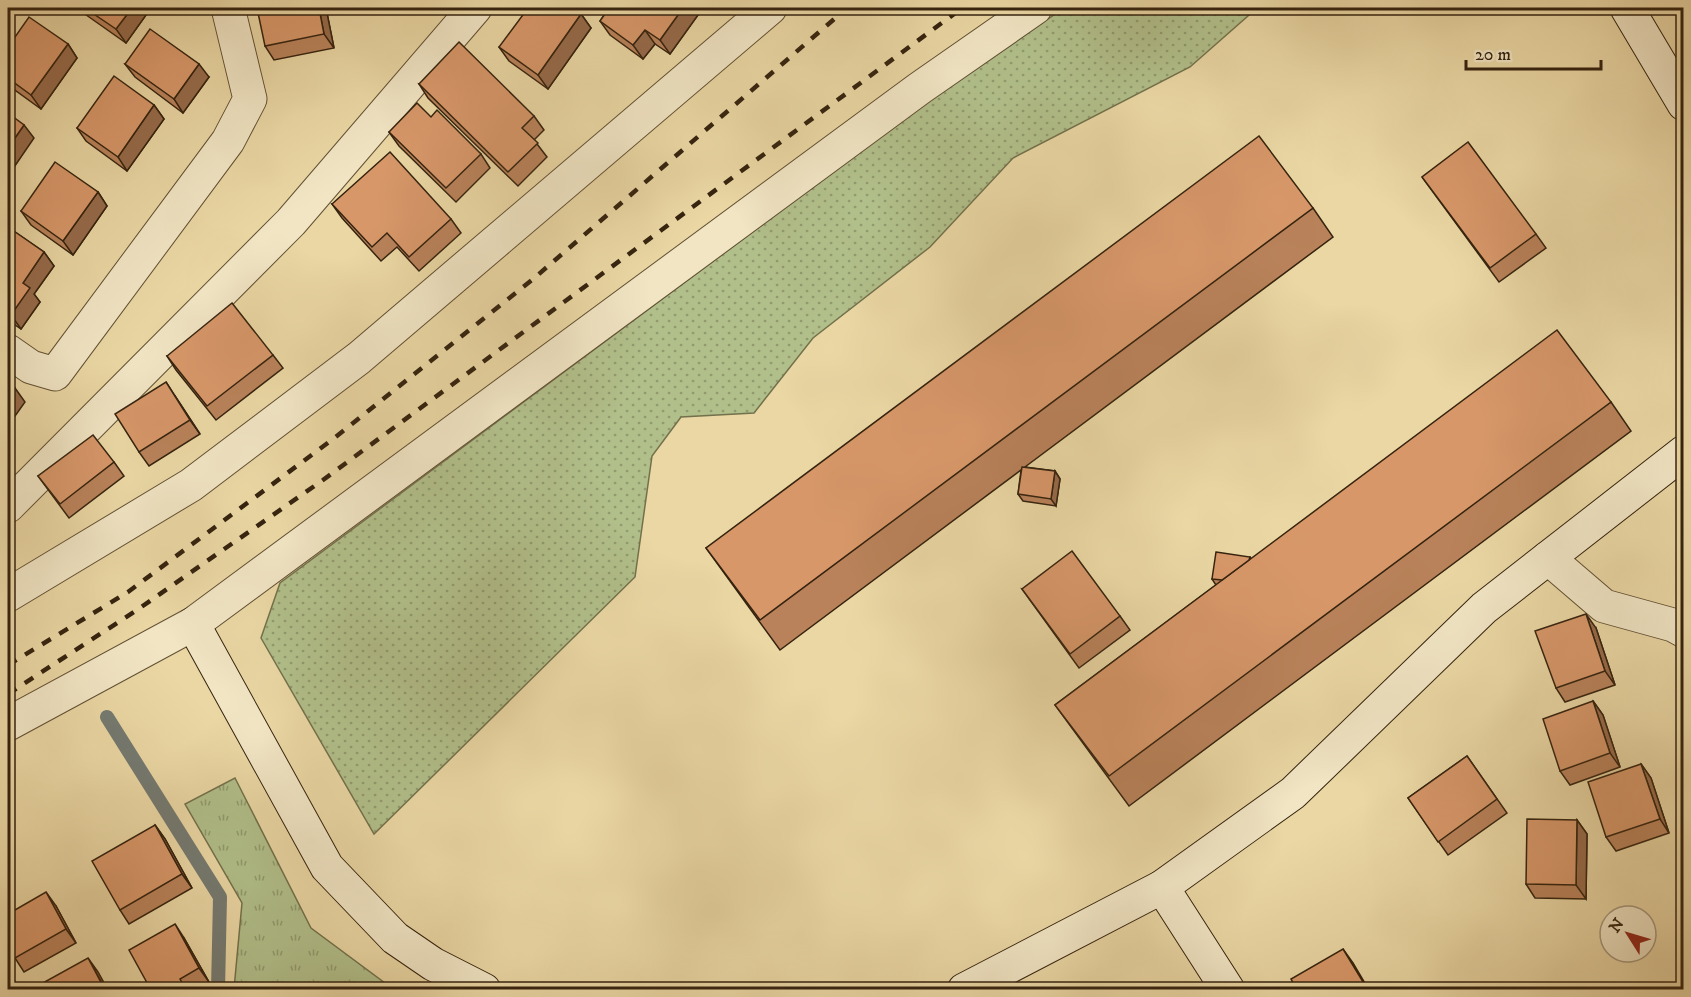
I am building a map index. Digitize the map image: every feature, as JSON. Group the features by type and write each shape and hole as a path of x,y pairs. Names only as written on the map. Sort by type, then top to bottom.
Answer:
{"street":[{"path":"8,351 31,367 55,374 228,141 250,99 228,8"},
{"path":"8,506 291,222 476,8"},
{"path":"9,590 190,485 359,358 770,8"},
{"path":"8,724 193,624 920,88 1035,8"},
{"path":"1627,8 1683,104"},
{"path":"964,990 1162,887 1293,793 1484,608 1683,452"},
{"path":"1548,558 1604,606 1673,625 1683,631"},
{"path":"193,624 327,867 395,938 433,964 484,990"},
{"path":"1162,887 1228,990"}],"green space":[{"path":"1064,8 1257,8 1190,67 1013,158 930,247 813,338 754,413 681,417 652,456 635,577 374,834 261,638 280,583 922,106"},
{"path":"235,778 311,928 393,989 234,989 242,903 185,804"}],"building":[{"path":"85,8 132,8 116,29"},
{"path":"257,8 319,8 324,34 265,46"},
{"path":"528,8 572,8 581,14 538,75 499,47"},
{"path":"609,8 683,8 660,40 645,30 633,45 600,21"},
{"path":"29,17 68,44 31,95 8,78 8,47"},
{"path":"150,29 199,64 174,99 125,64"},
{"path":"459,42 534,116 522,128 538,143 508,172 419,84"},
{"path":"114,76 154,105 118,157 77,128"},
{"path":"417,103 431,117 437,110 481,154 446,188 389,132"},
{"path":"8,113 24,125 8,148"},
{"path":"1259,136 1313,208 760,620 706,548"},
{"path":"1468,142 1536,234 1490,268 1422,177"},
{"path":"390,152 451,219 409,257 387,233 372,247 332,204"},
{"path":"55,162 98,192 63,241 21,211"},
{"path":"8,227 44,252 23,283 30,288 11,315 8,313"},
{"path":"232,303 273,355 207,406 167,356"},
{"path":"1557,330 1611,402 1109,776 1055,705"},
{"path":"8,382 15,388 8,399"},
{"path":"166,382 190,420 139,452 115,414"},
{"path":"93,435 114,462 60,504 38,476"},
{"path":"1022,467 1055,471 1051,499 1018,494"},
{"path":"1072,551 1120,616 1070,654 1022,589"},
{"path":"1216,552 1250,557 1222,580 1212,579"},
{"path":"1586,614 1605,671 1556,688 1535,631"},
{"path":"1593,701 1610,753 1560,771 1543,719"},
{"path":"1467,756 1497,799 1438,842 1408,798"},
{"path":"1641,764 1660,819 1606,837 1588,782"},
{"path":"1527,819 1577,820 1576,885 1526,884"},
{"path":"155,825 182,874 120,910 92,861"},
{"path":"46,892 66,929 15,958 8,945 8,914"},
{"path":"175,924 199,968 180,979 186,990 151,990 129,950"},
{"path":"1343,949 1368,990 1297,990 1291,979"},
{"path":"88,958 105,990 32,990 32,989"}],"waterway":[{"path":"107,717 220,897 218,990"}],"railway":[{"path":"8,665 128,592 333,439 532,280 847,8"},
{"path":"8,694 137,610 323,480 962,8"}]}
